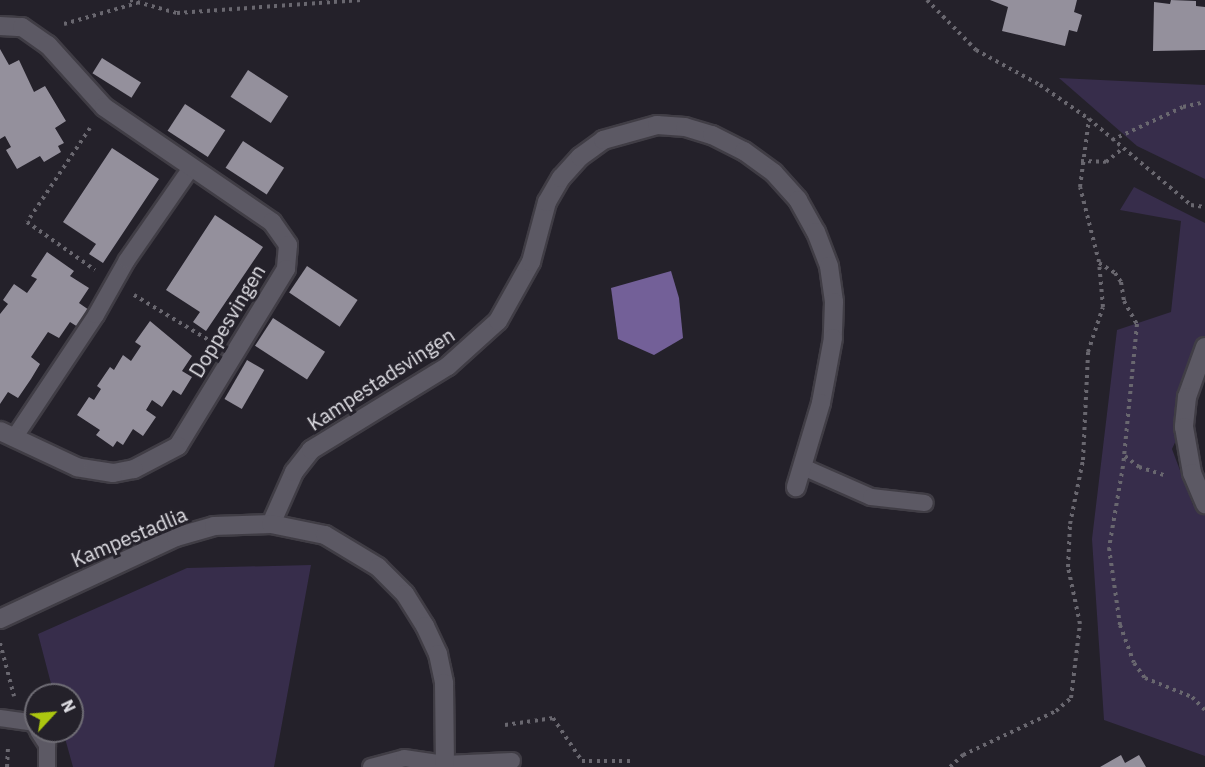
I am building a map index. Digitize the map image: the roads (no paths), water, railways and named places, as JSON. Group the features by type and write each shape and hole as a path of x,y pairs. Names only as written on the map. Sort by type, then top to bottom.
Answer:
{"street":[{"name":"Doppesvingen","path":"0,26 22,27 31,33 73,68 104,107 272,222 288,245 286,269 178,446 134,469 113,473 78,467 7,435"},
{"name":"Kampestadsvingen","path":"271,524 294,472 311,450 448,366 498,321 531,262 547,202 580,157 612,137 657,125 685,127 712,135 744,151 774,173 798,201 816,232 829,266 834,302 833,338 821,403 796,487"},
{"path":"1205,347 1187,397 1184,427 1192,473 1205,504"},
{"name":"Kampestadlia","path":"0,619 176,537 214,526 271,524 316,533 346,545 378,567 405,594 438,654 444,683 445,766"}],"lane":[{"path":"7,435 96,315 127,260 191,168"},
{"path":"803,467 871,497 925,503"},
{"path":"0,718 24,722"},
{"path":"46,743 47,767"},
{"path":"371,767 404,758 445,766 512,761"}]}
